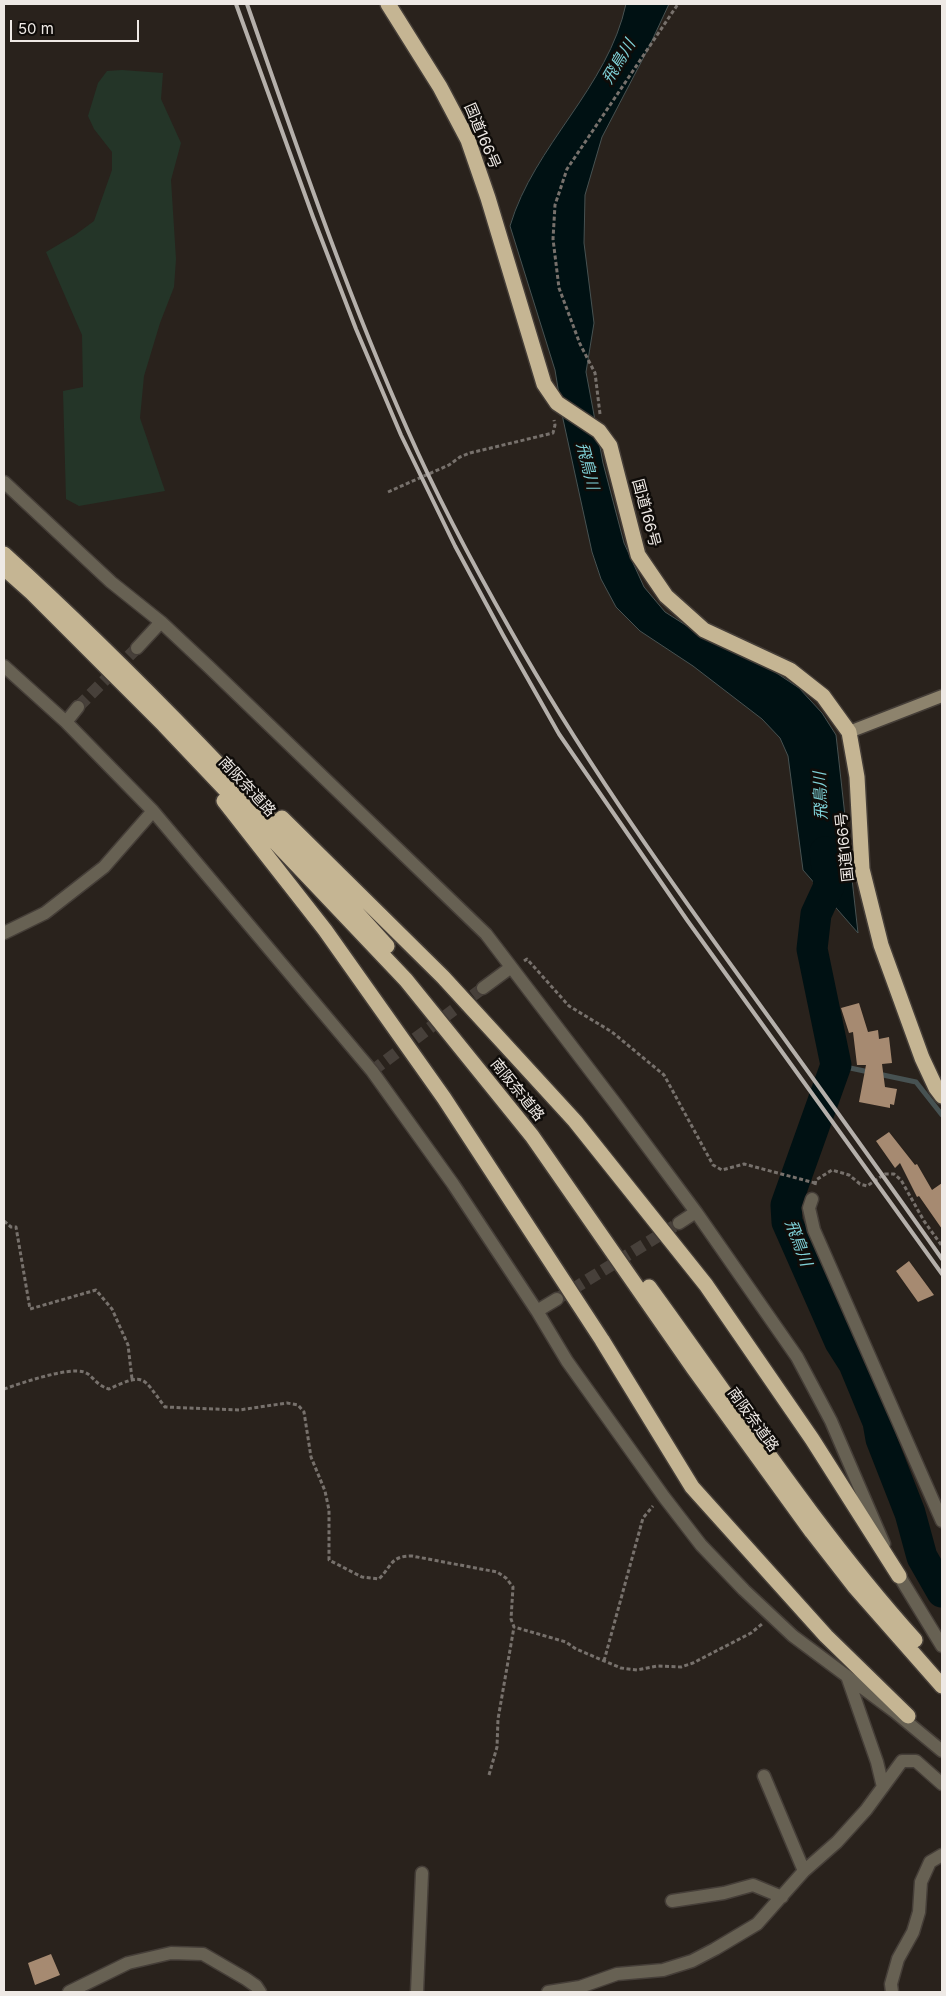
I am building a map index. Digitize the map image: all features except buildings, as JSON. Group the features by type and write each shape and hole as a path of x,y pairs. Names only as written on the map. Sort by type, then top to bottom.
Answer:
{"highway":[{"name":"国道166号","path":"388,4 440,87 468,140 488,198 544,384 555,400 601,434 610,446 638,555 666,596 704,630 790,670 823,696 848,732 857,777 862,868 881,945 922,1058 936,1088 942,1096"},
{"name":"南阪奈道路","path":"4,554 57,602 170,722 406,980 532,1136 694,1369 859,1583 942,1686"},
{"name":"南阪奈道路","path":"4,568 170,722"},
{"path":"170,722 307,840 443,977 574,1121 706,1285 812,1439 898,1576"},
{"path":"170,722 325,930 444,1098 602,1340 692,1487 826,1636 908,1716"},
{"name":"南阪奈道路","path":"859,1583 942,1671"}],"street":[{"path":"4,482 111,582 161,622 486,934 510,968 615,1102 696,1212 797,1357 831,1421 898,1576 942,1646"},
{"path":"137,648 161,622"},
{"path":"4,666 66,722 153,811 372,1071 453,1184 537,1311 567,1361 662,1495 701,1545 793,1636 895,1712 942,1750"},
{"path":"848,732 942,696"},
{"path":"66,722 78,707"},
{"path":"4,933 45,913 104,867 153,811"},
{"path":"483,988 510,968"},
{"path":"812,1199 809,1208 814,1230 942,1521"},
{"path":"679,1223 696,1212"},
{"path":"537,1311 557,1299"},
{"path":"847,1676 877,1762 883,1787"},
{"path":"908,1716 942,1750"},
{"path":"548,1992 580,1987 617,1974 663,1970 692,1961 715,1950 757,1924 804,1871 837,1842 866,1810 902,1761 916,1761 942,1784"},
{"path":"764,1776 804,1871"},
{"path":"892,1992 890,1984 898,1960 913,1932 919,1912 921,1882 930,1862 942,1855"},
{"path":"417,1992 422,1873"},
{"path":"672,1901 724,1893 753,1885 782,1897"},
{"path":"69,1992 128,1963 171,1953 204,1954 246,1978 260,1992"}],"path":[{"path":"601,434 595,373 580,344 559,288 553,239 555,205 567,169 678,4"},
{"path":"388,492 449,465 470,453 552,433 555,425 552,406 555,400"},
{"path":"510,968 527,959 569,1006 612,1032 664,1075 713,1164 722,1170 744,1164 813,1182 832,1170 850,1175 864,1186 885,1174 894,1174 901,1180 924,1221 942,1246"},
{"path":"812,1199 813,1182"},
{"path":"4,1222 11,1227 16,1227 30,1309 96,1290 112,1309 128,1345 132,1379"},
{"path":"4,1388 74,1370 86,1373 100,1386 109,1389 132,1379 140,1379 149,1384 166,1407 239,1410 287,1404 298,1405 304,1412 311,1457 325,1491 329,1510 329,1560 362,1577 379,1579 392,1560 401,1556 412,1556 497,1572 506,1578 513,1587 511,1619 514,1627 498,1719 497,1747 489,1775"},
{"path":"604,1661 643,1518 662,1495"},
{"path":"514,1627 566,1642 576,1649 621,1668 637,1670 657,1666 681,1667 751,1633 772,1616"}],"green space":[{"path":"122,70 163,73 161,99 181,143 171,180 176,259 174,287 160,323 144,376 140,418 165,491 79,506 66,499 63,391 83,387 82,335 46,252 94,221 112,170 112,152 94,129 88,116 98,83 107,71"}],"water":[{"path":"626,4 669,4 602,137 585,195 584,243 594,323 586,372 603,463 624,543 644,587 665,612 698,633 775,672 799,688 822,713 836,735 858,933 803,870 788,756 780,738 762,719 693,666 640,631 616,607 601,579 592,552 563,419 555,370 510,226 521,197 536,169 604,63 617,34"}],"waterway":[{"name":"飛鳥川","path":"825,852 829,886 816,914 812,949 836,1065 786,1205 787,1222 840,1342 854,1364 878,1422 881,1439 910,1513 922,1557 942,1592"},
{"path":"836,1065 916,1082 942,1115"}],"tunnel":[{"path":"78,707 137,648"},
{"path":"372,1071 483,988"},
{"path":"557,1299 679,1223"}],"railway":[{"path":"236,4 313,217 356,329 401,435 455,546 503,635 559,734 687,920 942,1274"},
{"path":"247,4 323,219 385,379 432,482 511,631 564,720 649,850 942,1259"}]}
